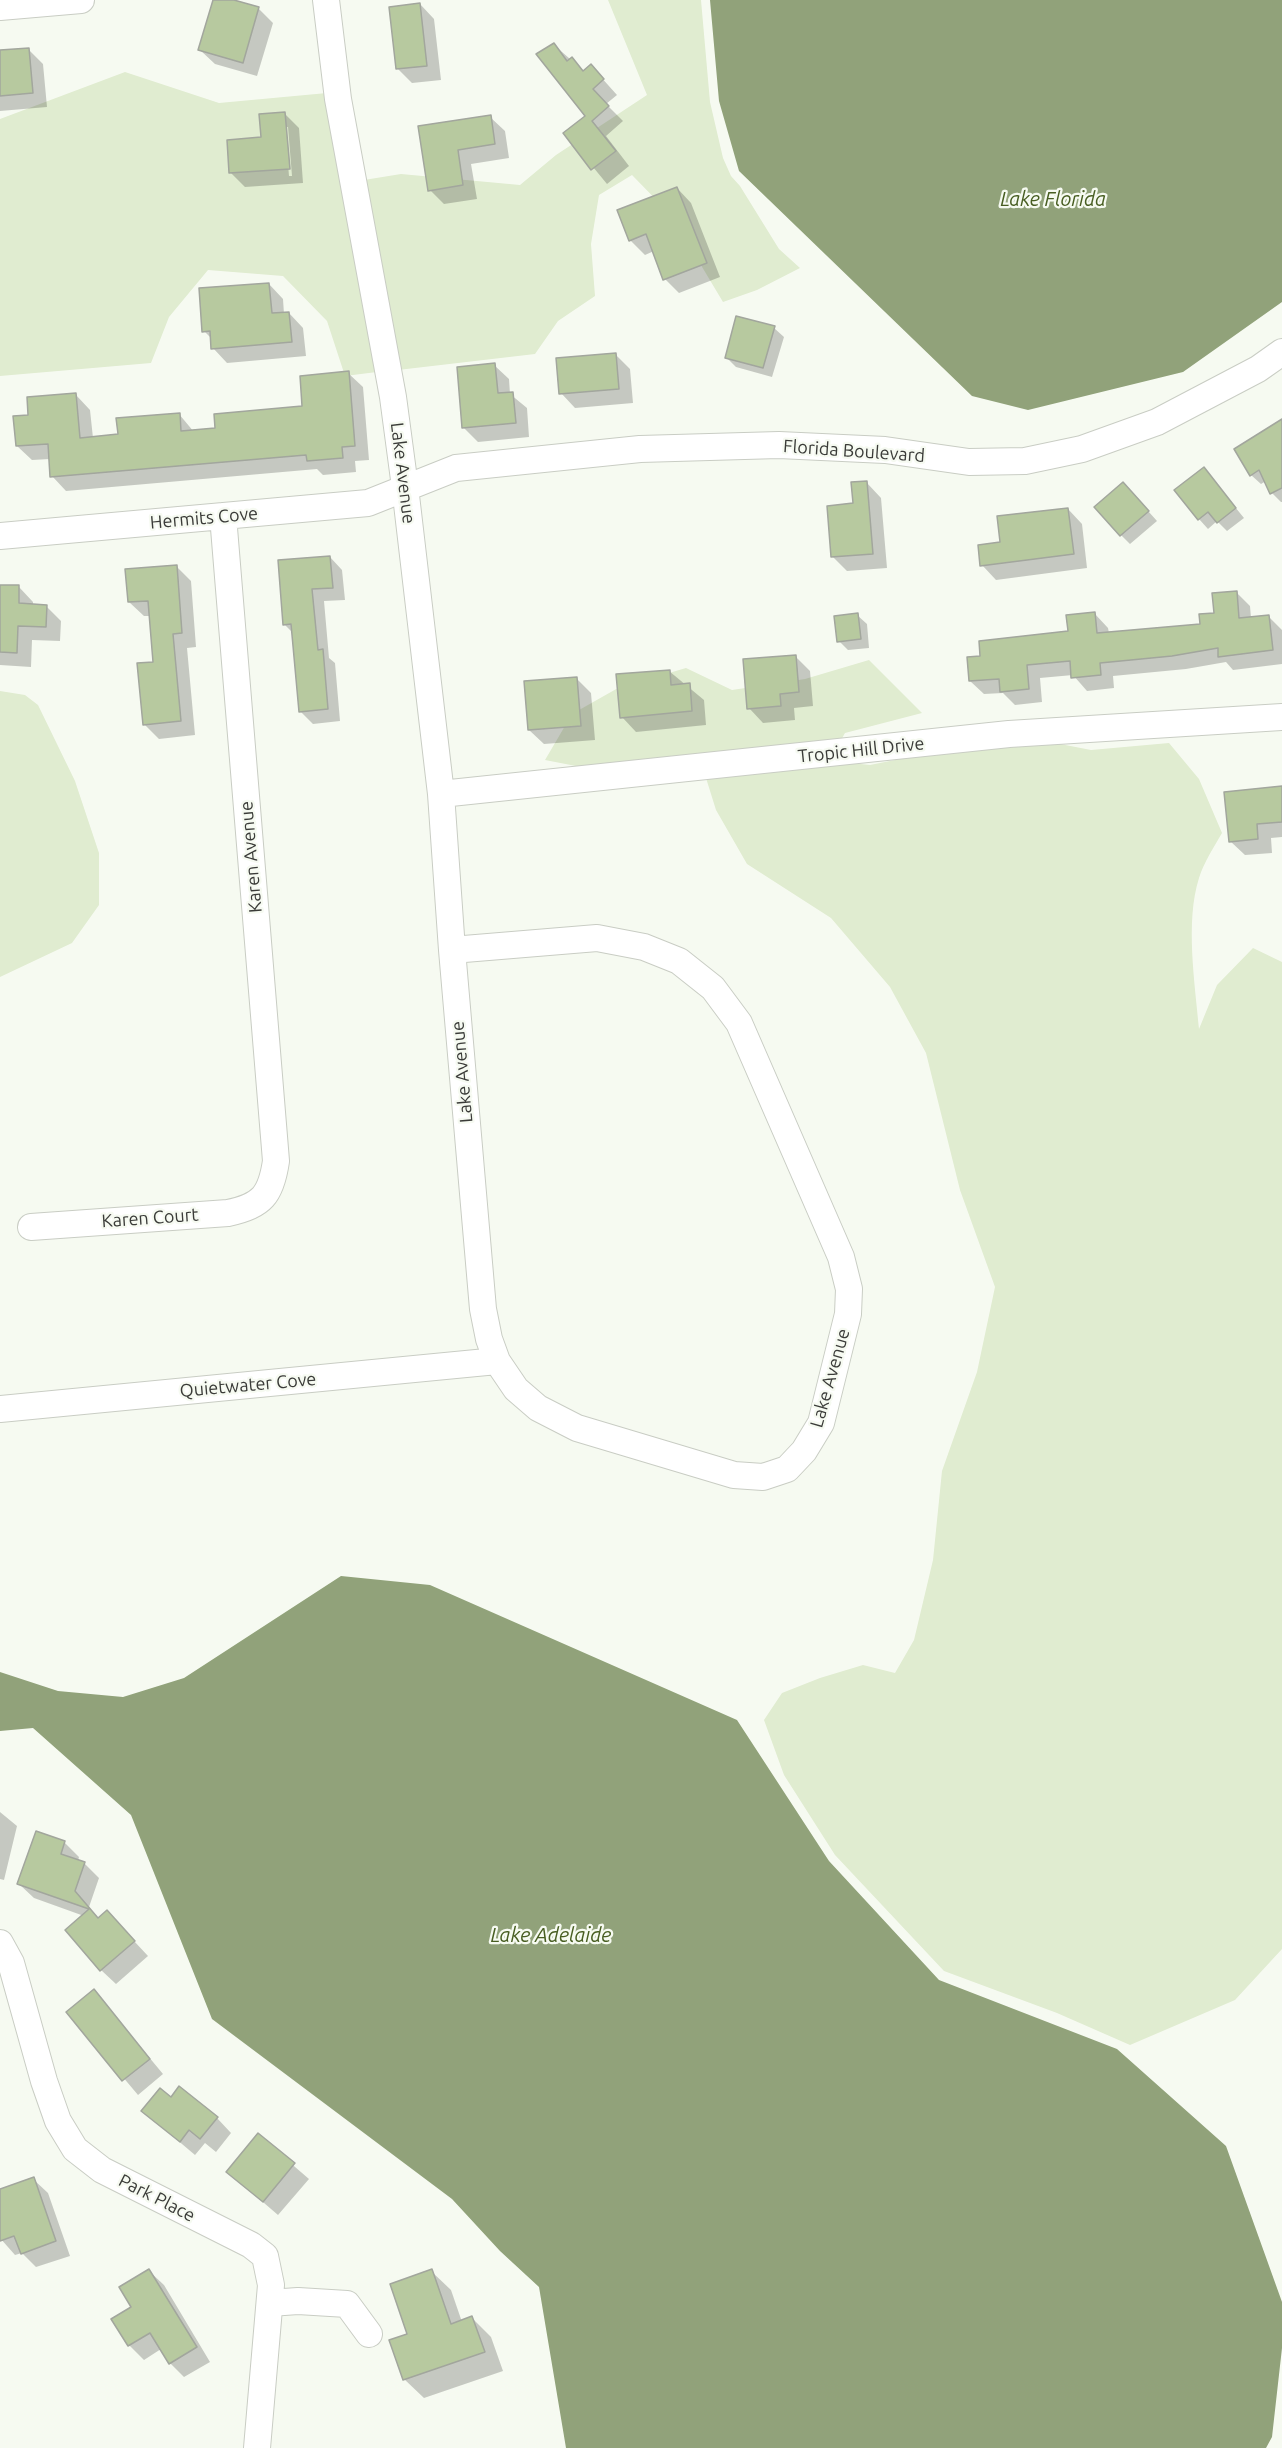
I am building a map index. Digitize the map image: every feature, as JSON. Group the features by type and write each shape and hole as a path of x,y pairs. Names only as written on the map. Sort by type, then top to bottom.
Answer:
{"street":[{"path":"0,8 81,0"},
{"name":"Lake Avenue","path":"326,0 338,99 393,397 405,487 441,794 452,950 483,1309 489,1339 497,1361 516,1389 538,1408 577,1428 734,1475 764,1477 787,1468 804,1451 820,1424 848,1314 849,1289 842,1257 739,1023 713,988 679,961 644,947 597,938 452,950"},
{"name":"Florida Boulevard","path":"405,487 456,468 640,450 778,445 885,450 969,462 1025,461 1082,449 1157,422 1258,369 1282,352"},
{"name":"Hermits Cove","path":"0,536 368,503 405,487"},
{"name":"Karen Avenue","path":"223,516 276,1161 273,1179 264,1197"},
{"name":"Tropic Hill Drive","path":"441,794 1009,734 1282,717"},
{"name":"Karen Court","path":"31,1227 228,1213 250,1208 264,1197"},
{"name":"Quietwater Cove","path":"0,1409 497,1361"},
{"name":"Park Place","path":"0,1943 11,1962 44,2081 58,2121 75,2149 102,2170 251,2245 265,2256 271,2285 257,2448"},
{"path":"270,2303 298,2301 347,2304 369,2334"}],"shaded area":[{"path":"608,0 701,0 710,102 723,158 731,176 740,186 779,249 800,268 757,290 723,302 671,215 632,175 599,195 591,244 595,296 558,321 535,354 398,370 364,180 401,174 520,185 556,155 647,95"},
{"path":"125,72 219,103 327,93 377,372 345,376 327,321 283,276 208,270 169,317 151,363 0,376 0,119"},
{"path":"869,660 922,713 845,733 841,740 581,767 545,760 572,714 618,688 686,668 732,690 805,679"},
{"path":"0,691 25,695 38,705 75,781 99,853 99,905 72,943 0,977"},
{"path":"1055,743 1091,750 1169,743 1199,779 1222,833 1201,872 1195,895 1192,953 1199,1029 1217,985 1253,948 1282,962 1282,1949 1235,2000 1130,2045 1057,2013 944,1971 835,1855 784,1775 764,1720 782,1693 820,1678 863,1665 895,1673 914,1640 933,1560 942,1471 977,1372 995,1287 960,1190 926,1053 890,987 831,918 747,864 716,810 706,778 851,763 870,765 910,757"}],"water":[{"name":"Lake Florida","path":"710,0 1282,0 1282,302 1183,372 1028,410 972,396 739,171 719,101"},
{"name":"Lake Adelaide","path":"341,1576 430,1585 737,1720 829,1861 939,1980 1117,2049 1226,2146 1282,2302 1282,2348 1272,2437 1266,2448 566,2448 539,2287 500,2251 452,2199 212,2019 131,1815 33,1728 0,1731 0,1672 58,1691 123,1697 184,1678"}],"building":[{"path":"213,0 234,0 259,7 243,63 198,50"},
{"path":"420,3 427,66 396,69 389,7"},
{"path":"554,43 567,61 572,57 583,71 591,64 604,79 593,89 609,106 592,121 616,151 591,170 563,133 585,116 536,54"},
{"path":"29,48 33,93 0,96 0,50"},
{"path":"285,112 290,169 229,173 227,140 261,137 259,114"},
{"path":"491,115 495,144 458,150 463,185 428,191 418,126"},
{"path":"677,187 707,263 663,280 646,234 629,241 617,210"},
{"path":"269,283 272,313 289,312 292,342 211,349 210,331 202,332 199,288"},
{"path":"736,316 775,326 763,368 725,358"},
{"path":"616,353 619,389 559,394 556,358"},
{"path":"495,363 498,393 513,392 516,423 462,428 457,367"},
{"path":"349,371 355,446 342,447 343,458 307,461 306,455 50,477 48,444 16,446 13,416 28,415 27,397 76,393 80,438 118,434 116,418 180,413 181,431 215,428 214,414 302,406 300,376"},
{"path":"1282,419 1282,488 1270,494 1259,470 1250,476 1234,449"},
{"path":"1204,467 1236,508 1217,523 1208,512 1198,520 1174,490"},
{"path":"867,481 873,554 831,557 827,506 853,503 851,482"},
{"path":"1123,482 1149,511 1120,536 1094,507"},
{"path":"1068,508 1074,554 980,566 978,545 1000,542 997,516"},
{"path":"330,556 333,588 312,589 318,650 323,649 328,709 299,712 291,624 283,625 278,560"},
{"path":"177,565 182,633 173,634 181,721 143,725 137,663 153,662 148,601 128,602 125,569"},
{"path":"0,585 19,585 19,603 47,605 46,627 18,626 17,653 0,652"},
{"path":"1237,591 1239,618 1269,615 1273,650 1218,657 1218,648 1172,656 1100,663 1101,675 1071,678 1070,661 1027,665 1029,689 1000,692 999,679 969,681 967,657 980,656 979,641 1068,631 1066,615 1095,612 1097,633 1200,624 1199,614 1214,613 1212,593"},
{"path":"858,613 861,639 837,642 834,616"},
{"path":"796,655 799,692 780,694 781,706 747,709 743,659"},
{"path":"670,670 671,685 690,683 692,711 620,718 616,674"},
{"path":"577,677 581,726 528,730 524,681"},
{"path":"1282,786 1282,822 1257,824 1258,839 1229,842 1224,792"},
{"path":"36,1831 65,1841 61,1854 85,1862 75,1891 98,1918 107,1910 135,1941 100,1971 65,1930 89,1909 17,1884"},
{"path":"94,1989 150,2059 122,2081 66,2012"},
{"path":"179,2086 218,2117 200,2139 189,2130 180,2142 141,2111 160,2088 171,2097"},
{"path":"258,2133 295,2163 263,2202 226,2172"},
{"path":"34,2177 56,2241 21,2254 14,2236 0,2241 0,2189"},
{"path":"149,2269 197,2347 169,2364 150,2333 128,2346 111,2319 131,2307 119,2287"},
{"path":"432,2269 451,2324 472,2316 485,2352 403,2380 389,2340 407,2334 390,2284"}]}
